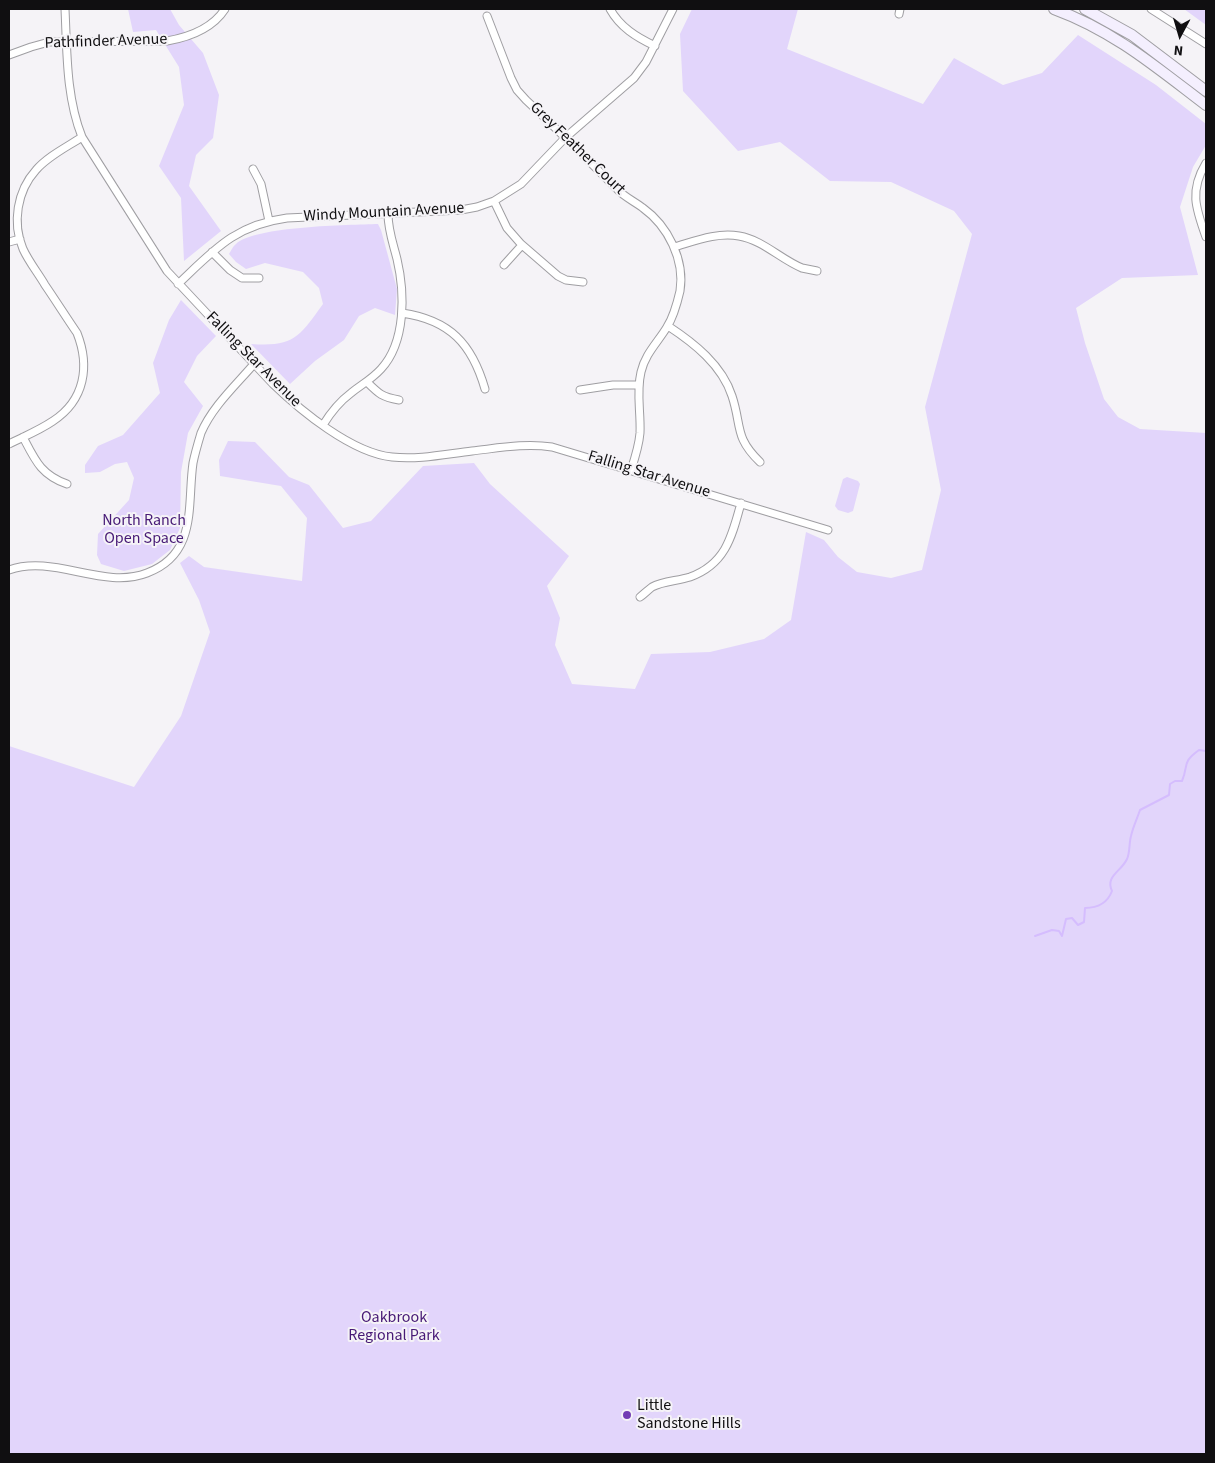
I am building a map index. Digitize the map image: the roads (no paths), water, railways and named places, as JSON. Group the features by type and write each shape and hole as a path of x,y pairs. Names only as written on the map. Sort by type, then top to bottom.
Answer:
{"main road":[{"path":"1054,9 1098,28 1127,45 1206,105"},
{"path":"1085,9 1132,35 1206,91"}],"street":[{"name":"Falling Star Avenue","path":"65,9 71,104 75,121 82,137 157,256 178,284 284,395 323,425 356,446 371,453 390,457 414,458 523,445 540,445 563,449 828,530"},
{"name":"Pathfinder Avenue","path":"9,55 41,44 67,41 167,41 184,38 198,33 211,24 225,9"},
{"path":"610,9 621,25 631,34 655,46"},
{"name":"Windy Mountain Avenue","path":"178,284 212,252 237,233 269,220 461,210 494,201 521,184 566,138 634,78 646,62 673,9"},
{"path":"1151,9 1206,44"},
{"name":"Grey Feather Court","path":"487,16 517,90 617,190 655,218 666,231 674,247 680,267 680,288 676,307 668,326 647,356 641,370 638,385 640,433 631,470"},
{"path":"9,444 52,422 69,407 81,385 84,362 82,346 77,333 27,257 20,239 17,222 18,207 28,180 44,162 82,137"},
{"path":"1206,163 1198,179 1195,197 1197,212 1206,237"},
{"path":"253,169 261,184 269,220"},
{"path":"494,201 508,228 522,246 558,276 566,280 583,282"},
{"path":"323,425 331,411 341,401 381,369 396,346 402,313 399,269 389,234 388,214"},
{"path":"674,247 705,238 725,235 739,236 757,242 802,268 817,271"},
{"path":"9,242 20,239"},
{"path":"504,266 522,246"},
{"path":"212,252 230,270 242,278 259,278"},
{"path":"402,313 432,320 444,326 456,336 474,357 485,389"},
{"path":"668,326 692,343 722,374 732,397 742,438 748,450 760,462"},
{"path":"9,570 26,565 41,565 124,578 147,573 165,563 179,548 188,528 193,463 202,431 217,407 254,364"},
{"path":"367,382 378,394 385,398 399,400"},
{"path":"580,390 613,385 638,385"},
{"path":"24,437 34,459 44,470 53,479 67,484"},
{"path":"640,596 654,586 690,577 712,565 723,554 730,541 741,503"}],"waterway":[{"path":"1035,936 1052,930 1059,931 1062,936 1066,919 1072,918 1078,925 1084,922 1085,908 1097,906 1107,899 1112,891 1110,886 1112,878 1128,857 1130,839 1140,810 1169,795 1170,784 1175,781 1182,781 1186,764 1190,758 1199,750 1206,751"}],"place":[{"name":"Little Sandstone Hills","path":"627,1415"}],"park label":[{"name":"North Ranch Open Space","path":"144,530"},
{"name":"Oakbrook Regional Park","path":"394,1327"}]}
